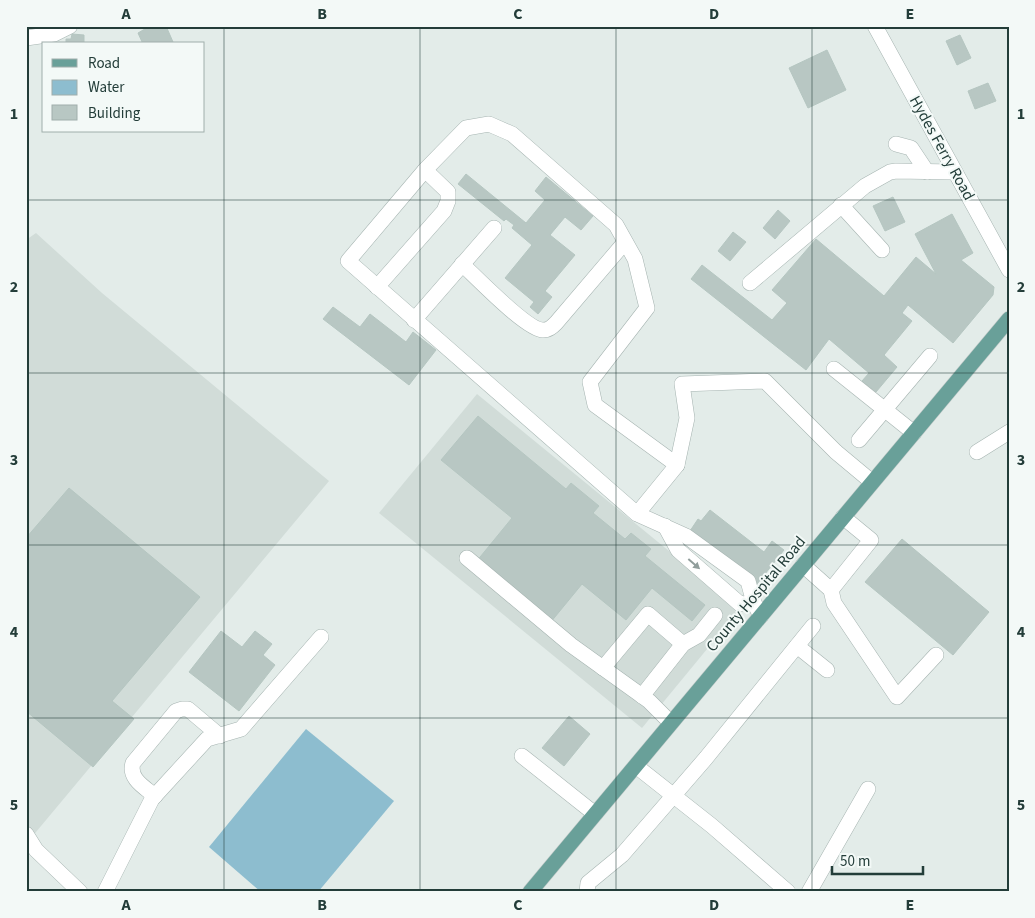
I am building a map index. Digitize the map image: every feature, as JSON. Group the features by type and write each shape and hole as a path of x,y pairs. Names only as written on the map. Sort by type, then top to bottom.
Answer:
{"main road":[{"name":"County Hospital Road","path":"530,892 671,723 758,609 803,566 1009,319"}],"street":[{"path":"26,38 54,34 70,26"},
{"name":"Hydes Ferry Road","path":"875,26 1009,270"},
{"path":"677,465 595,404 591,390 590,382 647,308 635,259 616,225 512,134 488,124 466,128 425,170 348,261 637,514 686,536 748,581 758,609"},
{"path":"896,144 910,148 927,172"},
{"path":"377,287 444,211 448,201 448,192 425,170"},
{"path":"750,282 865,186 890,172 907,170 954,172"},
{"path":"842,205 882,250"},
{"path":"414,320 494,228"},
{"path":"462,264 526,323 542,330 550,328 556,323 625,242"},
{"path":"859,440 930,356"},
{"path":"834,369 914,433"},
{"path":"637,514 677,465 687,418 682,384 764,381 836,452 872,482"},
{"path":"977,452 1009,432"},
{"path":"831,590 871,540 843,517"},
{"path":"665,526 678,550 740,604 758,609"},
{"path":"467,558 571,645 642,696 671,723"},
{"path":"803,566 831,590 834,603 898,697 936,654"},
{"path":"603,668 648,614 683,644"},
{"path":"642,696 683,644 699,635 715,615"},
{"path":"587,892 588,883 622,855 706,758 813,626"},
{"path":"105,892 154,796 207,739 241,729 321,637"},
{"path":"797,646 827,670"},
{"path":"154,796 135,778 131,769 133,763 176,711 188,709 220,736"},
{"path":"522,756 595,814"},
{"path":"636,766 712,826 788,892"},
{"path":"809,892 868,790"},
{"path":"26,834 36,850 80,892"}],"shaded area":[{"path":"36,233 102,293 329,481 26,844 26,240"},
{"path":"477,394 740,609 642,728 379,513"}],"water":[{"path":"306,729 394,801 318,892 261,892 209,847"}],"building":[{"path":"150,26 166,26 173,42 142,42 138,33"},
{"path":"72,34 84,35 84,42 66,42 66,39 71,39"},
{"path":"960,35 971,58 957,65 946,41"},
{"path":"827,50 846,90 808,108 789,68"},
{"path":"988,83 996,101 975,109 968,91"},
{"path":"466,174 526,223 545,200 535,191 546,177 593,216 581,230 565,217 550,235 575,255 545,291 552,297 538,314 530,307 534,302 505,278 532,245 512,228 514,225 506,219 504,221 458,184"},
{"path":"893,197 905,222 885,231 873,206"},
{"path":"778,210 790,221 775,239 763,228"},
{"path":"952,214 973,253 961,260 994,287 993,295 953,343 908,305 902,313 912,321 884,355 897,367 876,392 862,381 869,373 829,339 806,370 691,279 702,265 772,320 787,303 772,290 816,239 884,296 916,257 936,274 915,234"},
{"path":"733,232 746,242 730,261 718,251"},
{"path":"333,307 360,327 370,314 406,342 413,332 436,350 409,385 323,319"},
{"path":"478,416 566,489 571,483 599,506 593,513 625,539 631,533 651,549 645,556 705,605 692,621 652,588 626,620 582,584 550,623 476,562 512,518 441,460"},
{"path":"69,488 200,597 112,701 134,719 93,767 26,711 26,538"},
{"path":"710,510 764,552 772,541 784,550 757,584 690,531 698,519 701,521"},
{"path":"902,539 989,612 953,655 865,582"},
{"path":"221,631 242,647 255,631 272,644 263,655 275,665 239,711 189,672"},
{"path":"569,716 590,734 564,766 542,748"}]}
